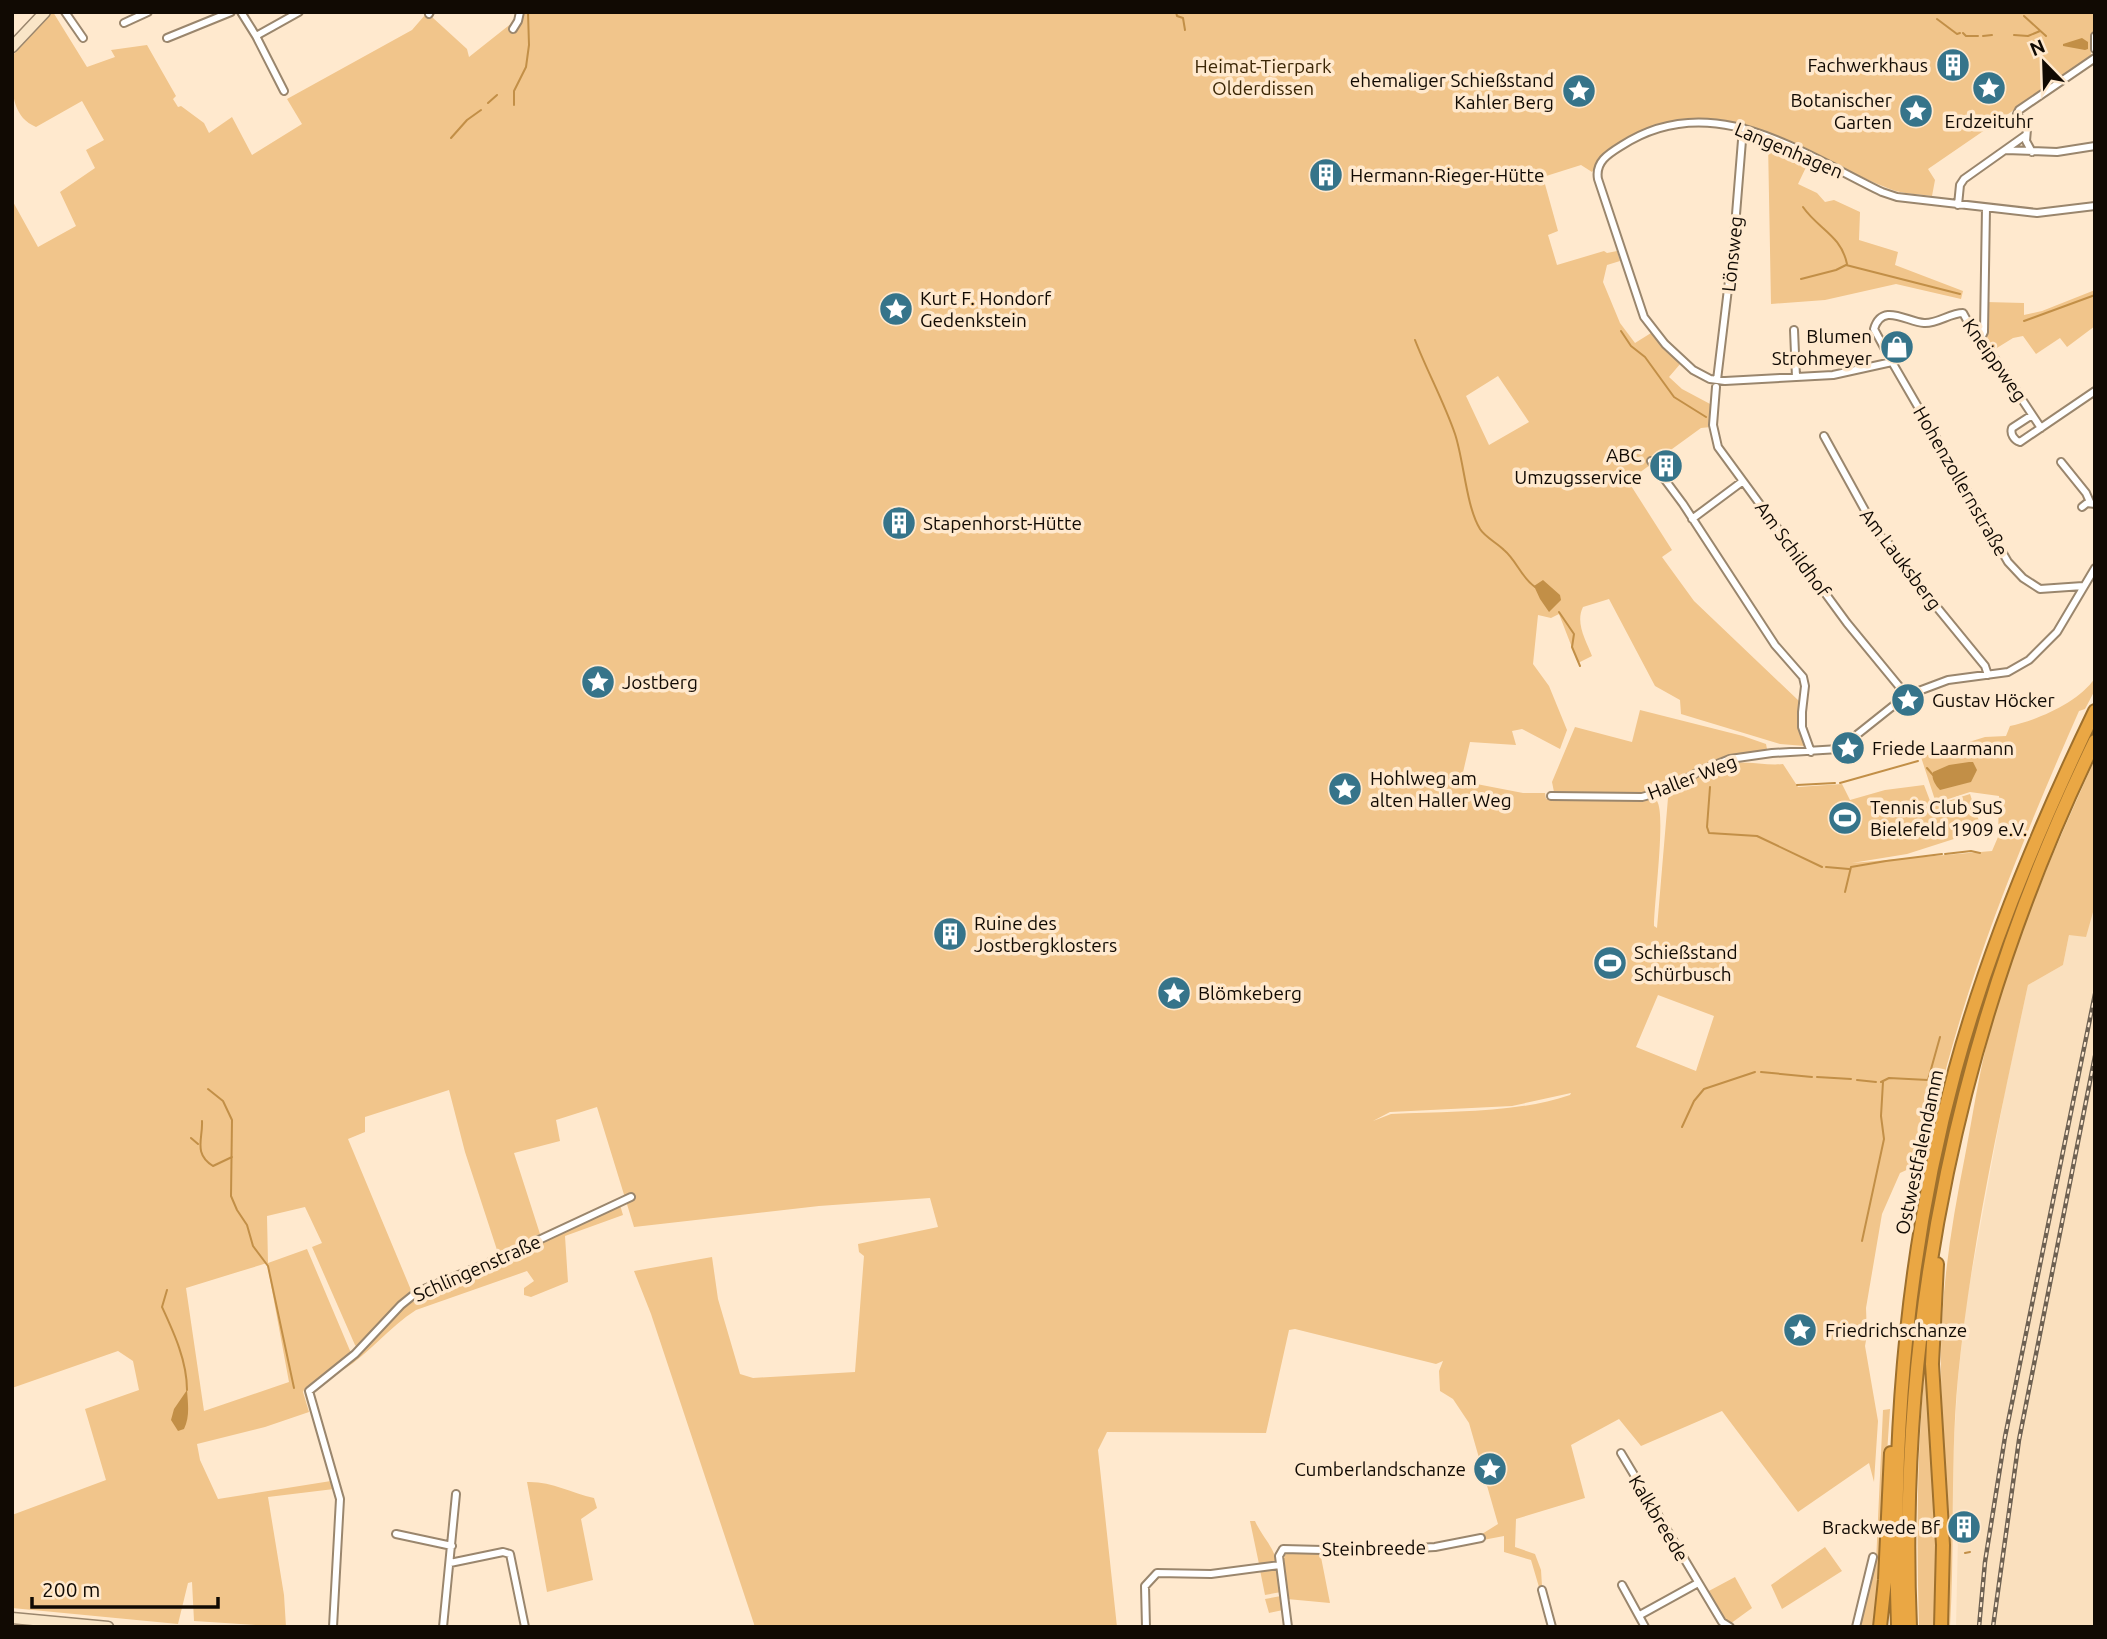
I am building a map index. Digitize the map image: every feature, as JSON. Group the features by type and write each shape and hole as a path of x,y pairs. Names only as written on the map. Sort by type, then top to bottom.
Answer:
{"highway":[{"name":"Ostwestfalendamm","path":"1898,1627 1899,1453 1910,1307 1918,1245 1937,1145 1955,1070 1982,982 2036,839 2095,711"},
{"name":"Ostwestfalendamm","path":"1910,1627 1910,1459 1920,1331 1951,1145 1977,1047 2019,918 2046,848 2095,741"},
{"path":"1941,1627 1942,1523 1932,1364 1936,1273 1940,1231 1977,1047"},
{"path":"1880,1627 1895,1398 1901,1340 1910,1307"}],"main road":[{"path":"12,47 45,12"},
{"path":"12,1618 108,1627"}],"street":[{"path":"65,12 83,38"},
{"path":"124,23 148,12"},
{"path":"167,38 231,12"},
{"path":"241,12 284,91"},
{"path":"256,36 299,12"},
{"path":"513,29 520,12"},
{"path":"2095,36 2095,49"},
{"path":"2032,152 2027,144 2027,129 2018,114 2019,110 2095,58"},
{"name":"Langenhagen","path":"1717,384 1690,368 1659,337 1644,317 1598,178 1599,164 1628,141 1663,127 1687,122 1716,122 1771,138 1889,195 2046,213 2095,206"},
{"name":"Lönsweg","path":"1717,384 1734,239 1742,128"},
{"path":"1958,205 1961,181 2026,135"},
{"path":"2004,150 2063,152 2095,146"},
{"path":"1981,338 1984,332 1986,208"},
{"name":"Kneippweg","path":"1899,315 1927,323 1963,313 1975,335 1981,338 2041,428"},
{"name":"Hohenzollernstraße","path":"1899,315 1881,317 1874,329 2008,562 2040,589 2083,586"},
{"path":"1794,330 1796,377"},
{"path":"1717,384 1842,374 1892,362"},
{"name":"Am Schildhof","path":"1717,384 1713,419 1715,440 1847,623 1907,696"},
{"path":"2032,415 2012,428 2015,439 2020,442 2095,391"},
{"name":"Am Lauksberg","path":"1824,436 1878,534 1889,544 1985,666 1988,675"},
{"path":"1651,461 1775,645 1803,677 1805,686 1802,727 1811,752"},
{"path":"2061,462 2092,503 2081,507"},
{"path":"1692,519 1743,481"},
{"name":"Haller Weg","path":"1551,796 1642,797 1664,791 1730,759 1772,753 1839,749 1907,696 1948,680 2015,670 2036,655 2057,632 2095,568"},
{"name":"Schlingenstraße","path":"333,1627 340,1499 309,1391 355,1354 388,1317 417,1292 498,1259 631,1197"},
{"name":"Kalkbreede","path":"1621,1453 1722,1622 1730,1627"},
{"path":"443,1627 456,1494"},
{"path":"396,1534 452,1546"},
{"name":"Steinbreede","path":"1280,1565 1280,1551 1287,1547 1362,1551 1435,1547 1481,1538"},
{"path":"450,1563 503,1552 510,1554 524,1627"},
{"path":"1856,1627 1872,1557"},
{"path":"1146,1627 1146,1587 1157,1573 1165,1571 1211,1574 1280,1565 1288,1627"},
{"name":"Kalkbreede","path":"1640,1615 1698,1583"},
{"path":"1622,1584 1646,1627"},
{"path":"1542,1590 1552,1627"}],"shaded area":[{"path":"2082,38 2088,42 2088,49 2063,46 2063,44"},
{"path":"1543,580 1560,595 1561,600 1549,612 1534,586"},
{"path":"1973,762 1977,770 1971,782 1940,790 1935,784 1933,772 1949,765"},
{"path":"2095,905 2095,1627 1956,1627 1958,1536 1954,1535 1952,1472 1958,1378 1966,1304 2005,1091 2028,985 2063,965 2069,935 2092,915"},
{"path":"187,1390 187,1420 184,1429 178,1431 171,1420 174,1409"}],"green space":[{"name":"Heimat-Tierpark Olderdissen","path":"53,12 87,67 115,57 111,50 147,45 176,96 173,99 178,107 181,106 204,123 209,133 232,117 252,155 302,124 287,99 412,30 425,15 432,17 467,49 469,57 517,19 520,12 2095,12 2091,57 1928,169 1935,180 1932,196 1890,189 1770,134 1739,124 1708,119 1676,121 1642,132 1614,148 1592,172 1581,165 1543,177 1558,231 1548,235 1557,265 1604,251 1617,251 1620,261 1607,265 1603,282 1620,323 1635,343 1651,333 1681,363 1669,377 1682,389 1712,405 1711,427 1701,428 1628,481 1672,550 1662,557 1694,601 1799,701 1798,723 1805,746 1780,744 1681,714 1680,700 1655,686 1609,599 1583,607 1581,625 1592,656 1578,663 1559,614 1551,618 1538,615 1533,664 1549,686 1567,730 1560,749 1522,729 1512,731 1516,745 1470,742 1461,781 1523,793 1545,793 1546,799 1657,801 1660,823 1654,926 1657,928 1668,798 1688,780 1715,767 1733,763 1783,764 1798,787 1842,784 1850,800 1885,790 1924,785 1932,806 1970,794 1982,830 1907,854 1852,863 1992,851 1998,837 1999,796 1970,792 1936,803 1921,757 1985,737 2006,736 2010,726 2057,709 2079,695 2095,678 2095,690 2085,709 2079,711 2024,842 1974,975 1947,1065 1923,1169 1916,1167 1927,1115 1923,1114 1913,1167 1900,1173 1882,1214 1866,1308 1865,1346 1878,1421 1874,1482 1869,1463 1798,1512 1722,1411 1641,1446 1619,1419 1571,1445 1585,1498 1516,1519 1515,1547 1535,1554 1541,1570 1542,1586 1539,1587 1531,1560 1504,1552 1504,1536 1483,1540 1482,1534 1498,1524 1469,1423 1453,1399 1440,1391 1439,1371 1443,1361 1436,1364 1295,1329 1289,1330 1266,1433 1107,1432 1098,1450 1117,1627 755,1627 651,1314 634,1271 712,1257 718,1299 740,1374 753,1378 855,1372 864,1256 859,1252 858,1244 938,1227 930,1198 819,1206 634,1227 597,1107 556,1120 560,1141 514,1153 540,1234 498,1253 465,1152 449,1090 365,1117 365,1132 348,1139 411,1290 357,1347 312,1247 322,1243 305,1207 267,1216 268,1263 307,1249 351,1353 305,1388 303,1392 309,1412 265,1427 197,1444 200,1460 218,1499 331,1481 334,1489 268,1497 284,1595 286,1627 194,1621 192,1582 188,1583 178,1624 12,1608 12,1515 106,1480 85,1409 139,1390 133,1361 118,1351 12,1388 12,200 38,247 76,226 60,192 95,168 86,150 104,140 82,101 36,127 27,122 20,115 13,96 12,56","holes":["903,299 910,302 899,318 902,323 898,325 891,320 883,301","1498,376 1529,422 1489,445 1466,396","1658,995 1714,1016 1696,1071 1636,1047","1571,1093 1526,1106 1391,1114 1373,1121 1390,1112 1512,1106","267,1263 289,1382 204,1411 186,1288"]},
{"path":"1768,142 1809,161 1798,184 1817,193 1825,202 1834,200 1860,212 1859,240 1898,252 1895,265 1963,291 1961,299 1896,284 1825,300 1771,304"},
{"path":"2095,290 2095,326 2067,347 2060,338 2036,354 2023,336 2013,338 1992,351 1989,346 1986,302 2024,303 2024,315 2042,311"},
{"path":"1640,710 1743,736 1766,744 1767,749 1714,762 1662,789 1642,794 1554,792 1552,782 1575,727 1632,742"},
{"path":"2095,759 2095,905 2086,937 2069,935 2063,965 2028,985 1978,1230 1958,1377 1950,1627 1947,1627 1949,1562 1941,1340 1944,1287 1955,1209 1983,1062 2000,996 2037,893"},
{"path":"620,1205 623,1215 565,1236 568,1282 531,1297 524,1295 524,1288 534,1281 527,1271 416,1310 343,1370 410,1301 414,1302 472,1278 471,1273"},
{"path":"1929,1328 1940,1562 1936,1627 1919,1627 1918,1477"},
{"path":"1890,1409 1876,1617 1873,1627 1860,1627 1876,1562 1883,1410"},
{"path":"527,1482 553,1485 594,1498 597,1508 581,1519 593,1580 547,1592"},
{"path":"1250,1521 1255,1521 1272,1550 1276,1560 1273,1563 1259,1564"},
{"path":"1825,1547 1842,1571 1782,1609 1771,1585"},
{"path":"1291,1551 1320,1552 1330,1603 1287,1599 1283,1561 1285,1555"},
{"path":"1276,1568 1280,1573 1281,1592 1265,1595 1260,1570"},
{"path":"1735,1577 1752,1608 1730,1624 1724,1621 1707,1592"},
{"path":"1281,1596 1283,1610 1269,1613 1265,1599"}],"waterway":[{"path":"514,105 514,91 526,67 529,45 528,12"},
{"path":"1176,12 1177,16 1183,18 1185,30"},
{"path":"2024,16 2046,36"},
{"path":"1937,19 1957,34 1960,33"},
{"path":"2014,35 2028,36 2040,31"},
{"path":"1963,33 1966,36 1978,36"},
{"path":"1983,36 1992,35"},
{"path":"488,103 497,95"},
{"path":"451,138 467,120 481,110"},
{"path":"1803,207 1840,246 1847,264"},
{"path":"1801,279 1846,265 1960,294"},
{"path":"2024,321 2095,295"},
{"path":"1621,331 1631,346 1645,357 1674,397 1706,417"},
{"path":"1415,340 1455,434 1475,519 1482,532 1508,554 1535,587"},
{"path":"1559,612 1574,634 1572,647 1580,666"},
{"path":"1840,783 1918,761"},
{"path":"1927,768 1933,775"},
{"path":"1797,785 1835,783"},
{"path":"1710,787 1707,827 1709,833 1757,836 1822,867"},
{"path":"1945,854 1971,851 1980,853"},
{"path":"1845,892 1851,867 1942,854"},
{"path":"1826,867 1849,869"},
{"path":"1881,1082 1889,1078 1928,1080 1940,1037"},
{"path":"1682,1127 1694,1101 1704,1089 1755,1072"},
{"path":"1761,1072 1812,1077"},
{"path":"1817,1077 1851,1079"},
{"path":"1857,1080 1876,1082"},
{"path":"1862,1241 1884,1139 1881,1116 1883,1082"},
{"path":"208,1089 223,1101 232,1120 231,1196 247,1225 253,1246 268,1266 294,1388"},
{"path":"202,1121 200,1145 207,1161 213,1166 232,1157"},
{"path":"191,1138 198,1144"},
{"path":"167,1290 162,1307 182,1358 187,1390"},
{"path":"1965,1553 1970,1552"}],"railway":[{"path":"1979,1627 1985,1562 2005,1437 2095,994"},
{"path":"1993,1627 2019,1440 2095,1056"}],"place":[{"name":"Fachwerkhaus","path":"1953,65"},
{"name":"Erdzeituhr","path":"1989,88"},
{"name":"ehemaliger Schießstand Kahler Berg","path":"1579,91"},
{"name":"Botanischer Garten","path":"1916,111"},
{"name":"Hermann-Rieger-Hütte","path":"1326,175"},
{"name":"Kurt F. Hondorf Gedenkstein","path":"896,309"},
{"name":"Blumen Strohmeyer","path":"1897,347"},
{"name":"ABC Umzugsservice","path":"1666,466"},
{"name":"Stapenhorst-Hütte","path":"899,523"},
{"name":"Jostberg","path":"598,682"},
{"name":"Gustav Höcker","path":"1908,700"},
{"name":"Friede Laarmann","path":"1848,748"},
{"name":"Hohlweg am alten Haller Weg","path":"1345,789"},
{"name":"Tennis Club SuS Bielefeld 1909 e.V.","path":"1845,818"},
{"name":"Ruine des Jostbergklosters","path":"950,934"},
{"name":"Schießstand Schürbusch","path":"1610,963"},
{"name":"Blömkeberg","path":"1174,993"},
{"name":"Friedrichschanze","path":"1800,1330"},
{"name":"Cumberlandschanze","path":"1490,1469"},
{"name":"Brackwede Bf","path":"1964,1527"}]}
